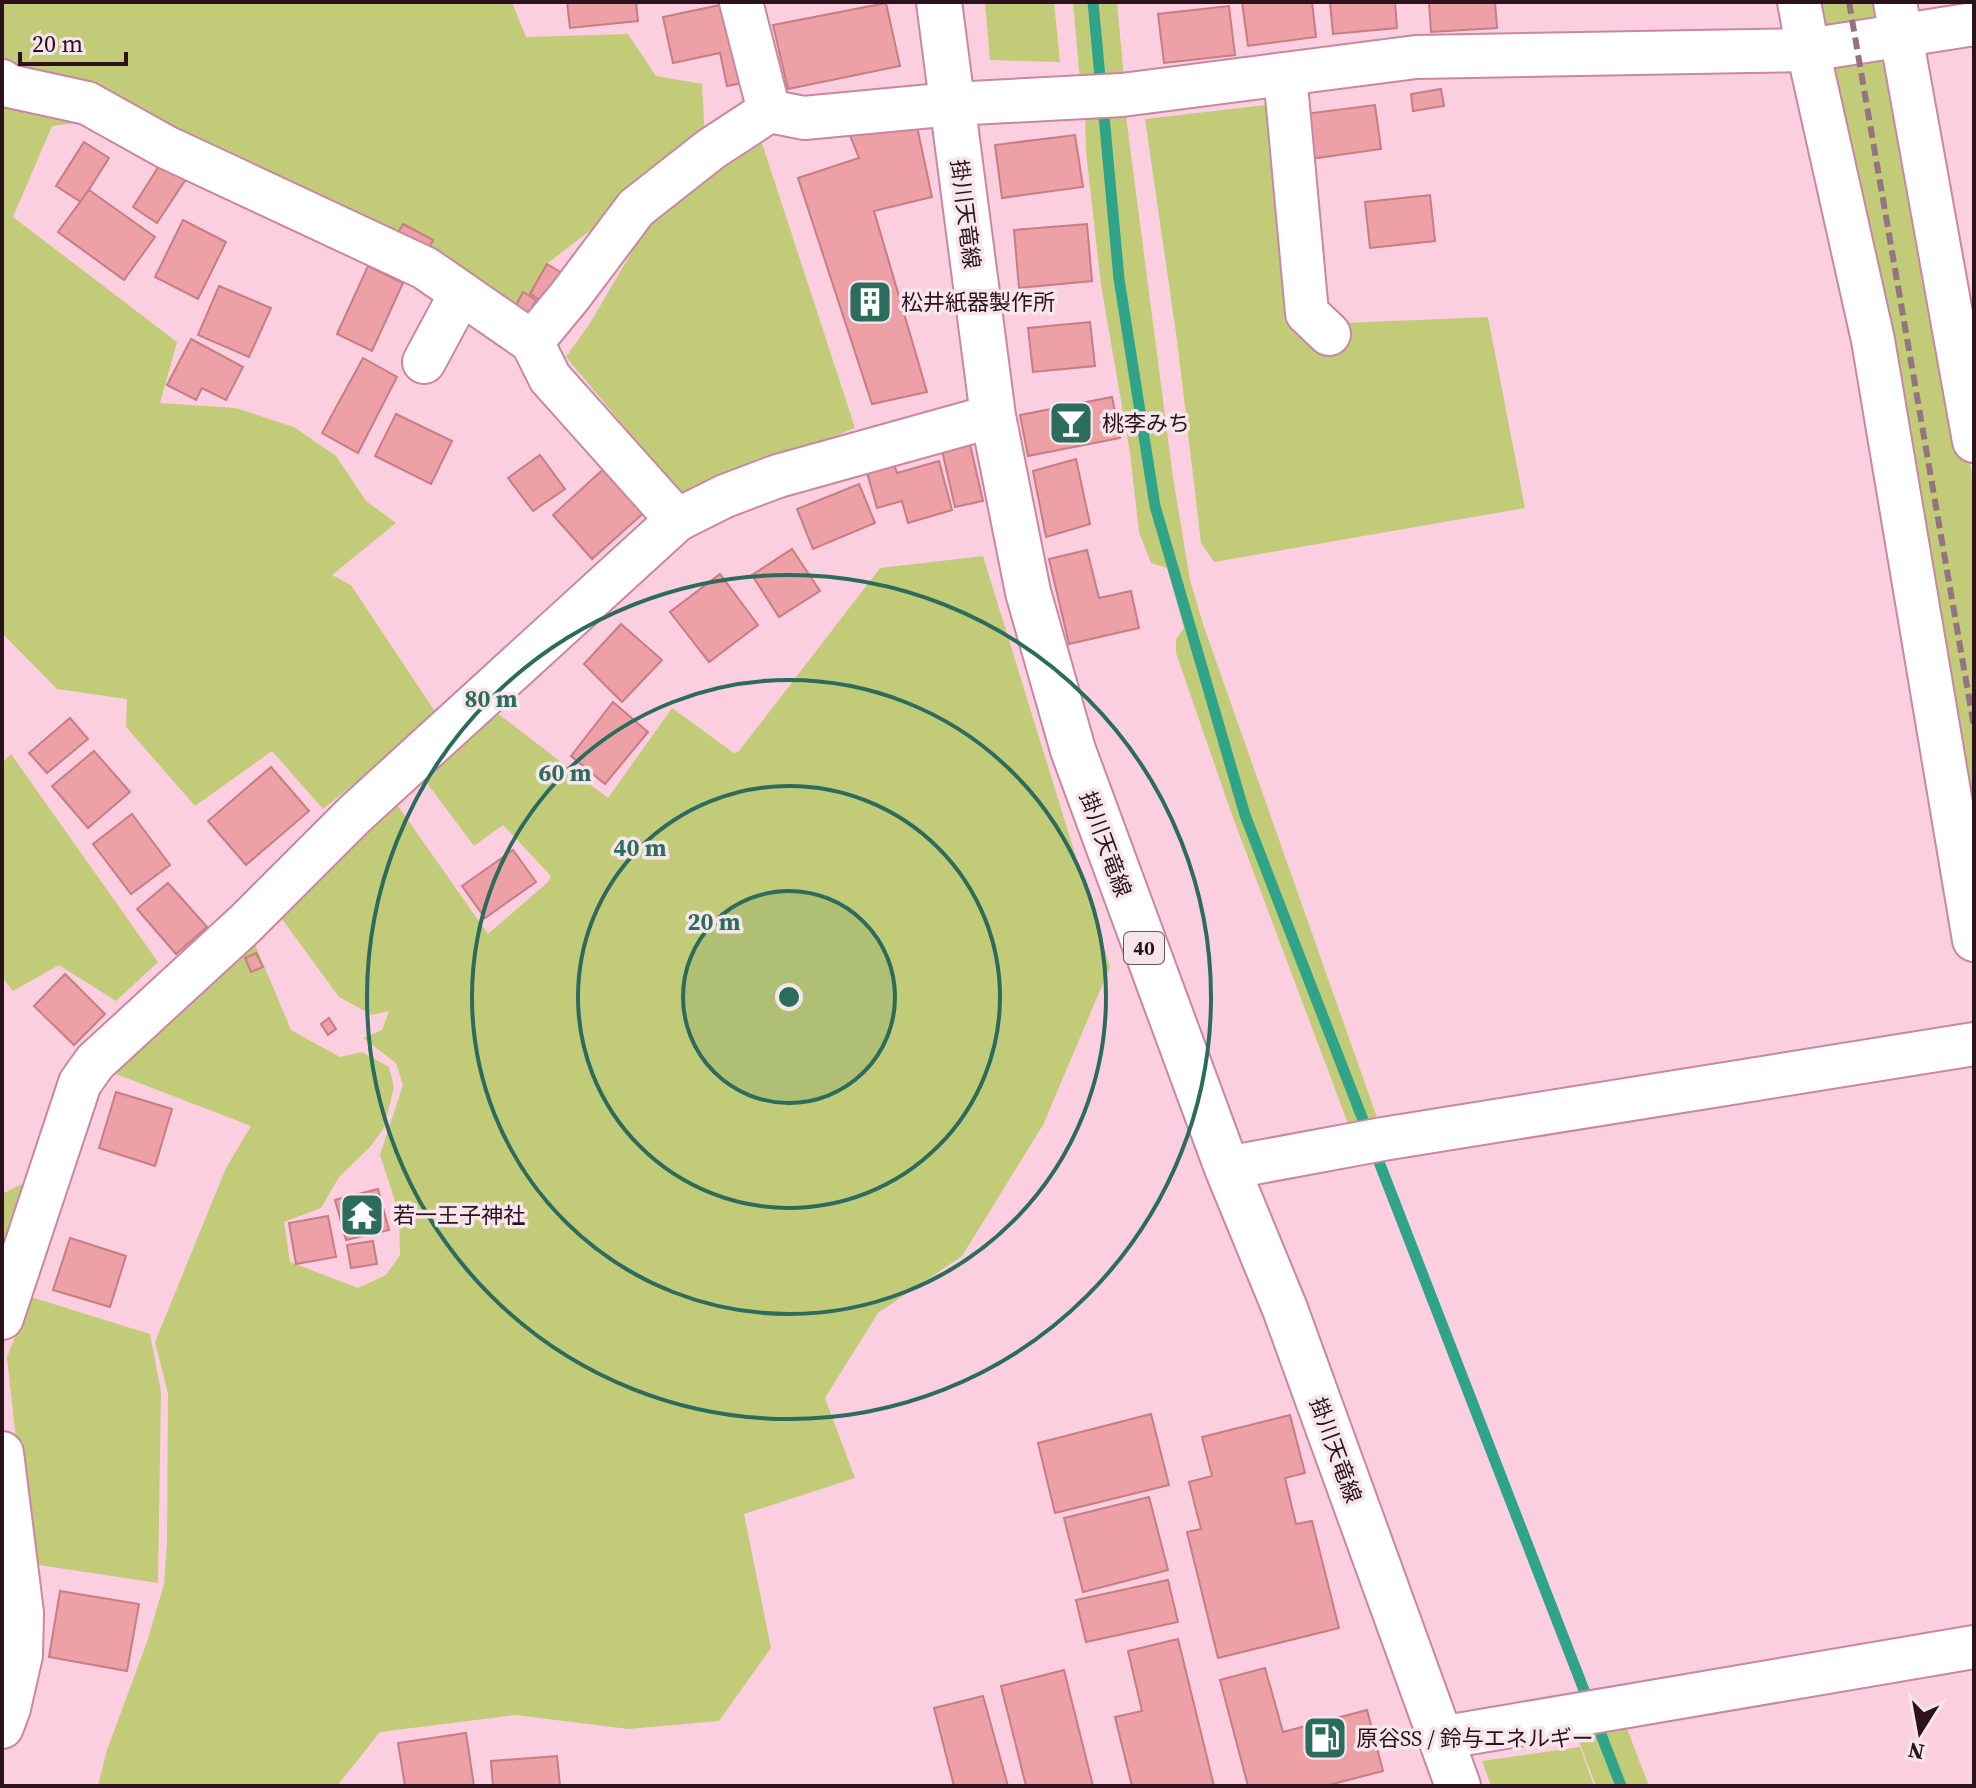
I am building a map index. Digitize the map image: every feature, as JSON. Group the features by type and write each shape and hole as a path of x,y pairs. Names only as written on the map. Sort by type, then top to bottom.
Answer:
{"main road":[{"name":"掛川天竜線","path":"939,2 993,416 1028,592 1073,750 1227,1168 1285,1309 1458,1786"}],"street":[{"path":"741,2 769,111"},
{"path":"1799,2 1873,340 1974,940"},
{"path":"532,342 636,208 711,149 769,111 804,118 952,104 1122,95 1416,57 1808,50 1898,19 1974,24"},
{"path":"1898,19 1974,441"},
{"path":"1285,74 1307,313 1329,334"},
{"path":"2,81 9,86 87,103 166,147 425,268 532,342 550,378 677,520"},
{"path":"424,362 461,293"},
{"path":"2,1318 80,1083 95,1062 245,924 355,814 677,520 725,496 778,476 993,416"},
{"path":"1227,1168 1974,1044"},
{"path":"2,1453 22,1613 21,1655 2,1727"},
{"path":"1440,1738 1974,1647"}],"green space":[{"path":"2,2 512,2 526,37 628,34 656,76 702,84 705,142 548,263 523,327 426,262 149,114 52,126 13,217 177,342 160,403 236,408 294,427 336,456 366,501 396,523 332,575 351,585 438,716 323,809 272,751 195,806 126,727 127,699 57,689 2,633"},
{"path":"985,2 1054,2 1060,62 990,60"},
{"path":"1073,2 1117,2 1125,90 1081,93"},
{"path":"1806,2 1889,2 1974,487 1974,910"},
{"path":"1275,104 1321,324 1488,317 1525,508 1214,562 1201,543 1177,340 1145,119"},
{"path":"1125,108 1173,477 1190,580 1380,1126 1352,1134 1232,815 1176,653 1176,639 1184,628 1167,568 1151,563 1139,532 1130,453 1101,285 1086,152 1085,109"},
{"path":"762,143 855,428 683,497 566,357 590,323 654,214"},
{"path":"983,556 1110,967 1043,1125 962,1256 878,1313 825,1398 855,1478 744,1514 771,1648 719,1721 628,1729 515,1715 380,1732 337,1786 98,1786 107,1750 147,1642 164,1584 168,1394 155,1342 226,1168 251,1126 103,1069 398,806 488,934 548,882 551,876 503,825 474,846 427,783 488,706 608,798 672,708 734,753 739,751 880,568","holes":["279,915 339,997 372,1015 389,1011 382,1030 363,1038 396,1063 403,1085 380,1155 399,1213 400,1255 386,1275 358,1288 290,1262 284,1222 321,1208 339,1177 370,1147 384,1128 394,1087 389,1067 362,1052 340,1057 291,1030 252,937"]},
{"path":"11,754 158,962 116,1001 59,965 13,991 2,977 2,763"},
{"path":"44,1173 2,1283 2,1194"},
{"path":"31,1297 150,1334 161,1392 158,1583 32,1564 7,1357"},
{"path":"1626,1726 1649,1786 1596,1786 1574,1729"},
{"path":"1580,1747 1594,1786 1491,1786 1482,1761"}],"building":[{"path":"567,2 636,2 638,21 570,28"},
{"path":"1242,2 1312,2 1316,37 1248,46"},
{"path":"1330,2 1395,2 1397,28 1333,34"},
{"path":"1429,2 1495,2 1497,28 1431,32"},
{"path":"886,3 900,66 788,89 773,25"},
{"path":"725,4 742,83 727,86 720,53 673,63 663,17"},
{"path":"1229,6 1235,55 1164,63 1158,14"},
{"path":"1441,89 1444,106 1413,111 1411,94"},
{"path":"1375,105 1381,149 1310,159 1304,114"},
{"name":"松井紙器製作所","path":"916,122 932,197 874,211 927,392 872,404 798,178 859,158 849,133"},
{"path":"1075,135 1083,187 1002,198 995,145"},
{"path":"84,142 109,158 81,202 56,186"},
{"path":"161,163 186,179 157,223 133,207"},
{"path":"89,190 155,237 124,280 58,232"},
{"path":"1430,195 1435,241 1370,248 1365,202"},
{"path":"183,220 226,242 198,299 155,277"},
{"path":"403,224 433,240 424,258 393,241"},
{"path":"1087,224 1092,281 1019,288 1014,230"},
{"path":"547,264 572,279 556,309 530,294"},
{"path":"368,266 403,283 372,351 337,334"},
{"path":"219,286 271,308 249,357 198,335"},
{"path":"523,292 536,300 524,322 511,315"},
{"path":"1090,322 1095,366 1033,372 1028,328"},
{"path":"191,339 243,367 226,400 202,388 196,400 167,385"},
{"path":"363,358 397,377 358,453 322,433"},
{"path":"1112,397 1120,438 1028,456 1020,415"},
{"path":"396,414 452,441 431,484 375,456"},
{"path":"969,440 983,501 955,507 941,446"},
{"path":"540,455 565,489 533,511 508,478"},
{"path":"1076,459 1090,524 1046,537 1033,471"},
{"path":"893,461 897,473 939,461 952,510 908,523 902,501 877,508 866,469"},
{"path":"608,465 648,509 592,559 553,515"},
{"path":"859,484 875,523 813,549 797,509"},
{"path":"792,549 820,591 779,617 752,575"},
{"path":"1087,550 1099,598 1131,591 1139,628 1069,644 1049,559"},
{"path":"720,574 758,625 709,662 670,612"},
{"path":"621,624 662,660 622,702 584,664"},
{"path":"613,702 648,732 605,784 571,756"},
{"path":"70,718 88,739 47,773 29,753"},
{"path":"94,751 130,792 88,828 52,786"},
{"path":"271,767 309,811 246,865 208,821"},
{"path":"132,814 170,865 131,894 93,844"},
{"path":"513,850 536,882 485,918 462,886"},
{"path":"168,883 207,927 176,954 137,909"},
{"path":"256,953 263,967 251,972 245,958"},
{"path":"65,974 105,1014 74,1045 34,1006"},
{"path":"329,1018 336,1029 328,1035 321,1024"},
{"path":"116,1092 172,1109 155,1166 99,1148"},
{"name":"若一王子神社","path":"378,1189 389,1230 346,1240 335,1200"},
{"path":"328,1216 336,1257 296,1264 289,1223"},
{"path":"70,1238 126,1256 110,1307 53,1290"},
{"path":"373,1241 377,1264 351,1268 347,1245"},
{"path":"1151,1414 1169,1485 1055,1513 1038,1443"},
{"path":"1290,1415 1305,1473 1285,1478 1296,1524 1312,1521 1339,1628 1218,1658 1187,1532 1201,1529 1189,1482 1212,1476 1202,1437"},
{"path":"1149,1497 1168,1570 1083,1592 1064,1518"},
{"path":"1168,1580 1178,1622 1086,1642 1076,1600"},
{"path":"60,1591 139,1604 127,1671 49,1657"},
{"path":"1178,1639 1214,1786 1132,1786 1115,1717 1142,1711 1128,1651"},
{"path":"1265,1668 1283,1732 1367,1710 1383,1771 1325,1786 1248,1786 1220,1680"},
{"path":"1064,1670 1093,1786 1026,1786 1001,1686"},
{"path":"983,1696 1008,1786 954,1786 934,1708"},
{"path":"466,1733 474,1786 405,1786 398,1743"},
{"path":"557,1756 560,1786 493,1786 491,1761"}],"waterway":[{"path":"1093,2 1101,88"},
{"path":"1103,105 1119,279 1155,506 1245,815 1368,1133"},
{"path":"1374,1149 1589,1703"},
{"path":"1595,1719 1621,1786"}],"railway":[{"path":"1849,2 1974,727"}],"place":[{"name":"松井紙器製作所","path":"870,302"},
{"name":"桃李みち","path":"1071,423"},
{"name":"若一王子神社","path":"362,1215"},
{"name":"原谷SS / 鈴与エネルギー","path":"1325,1738"}]}
